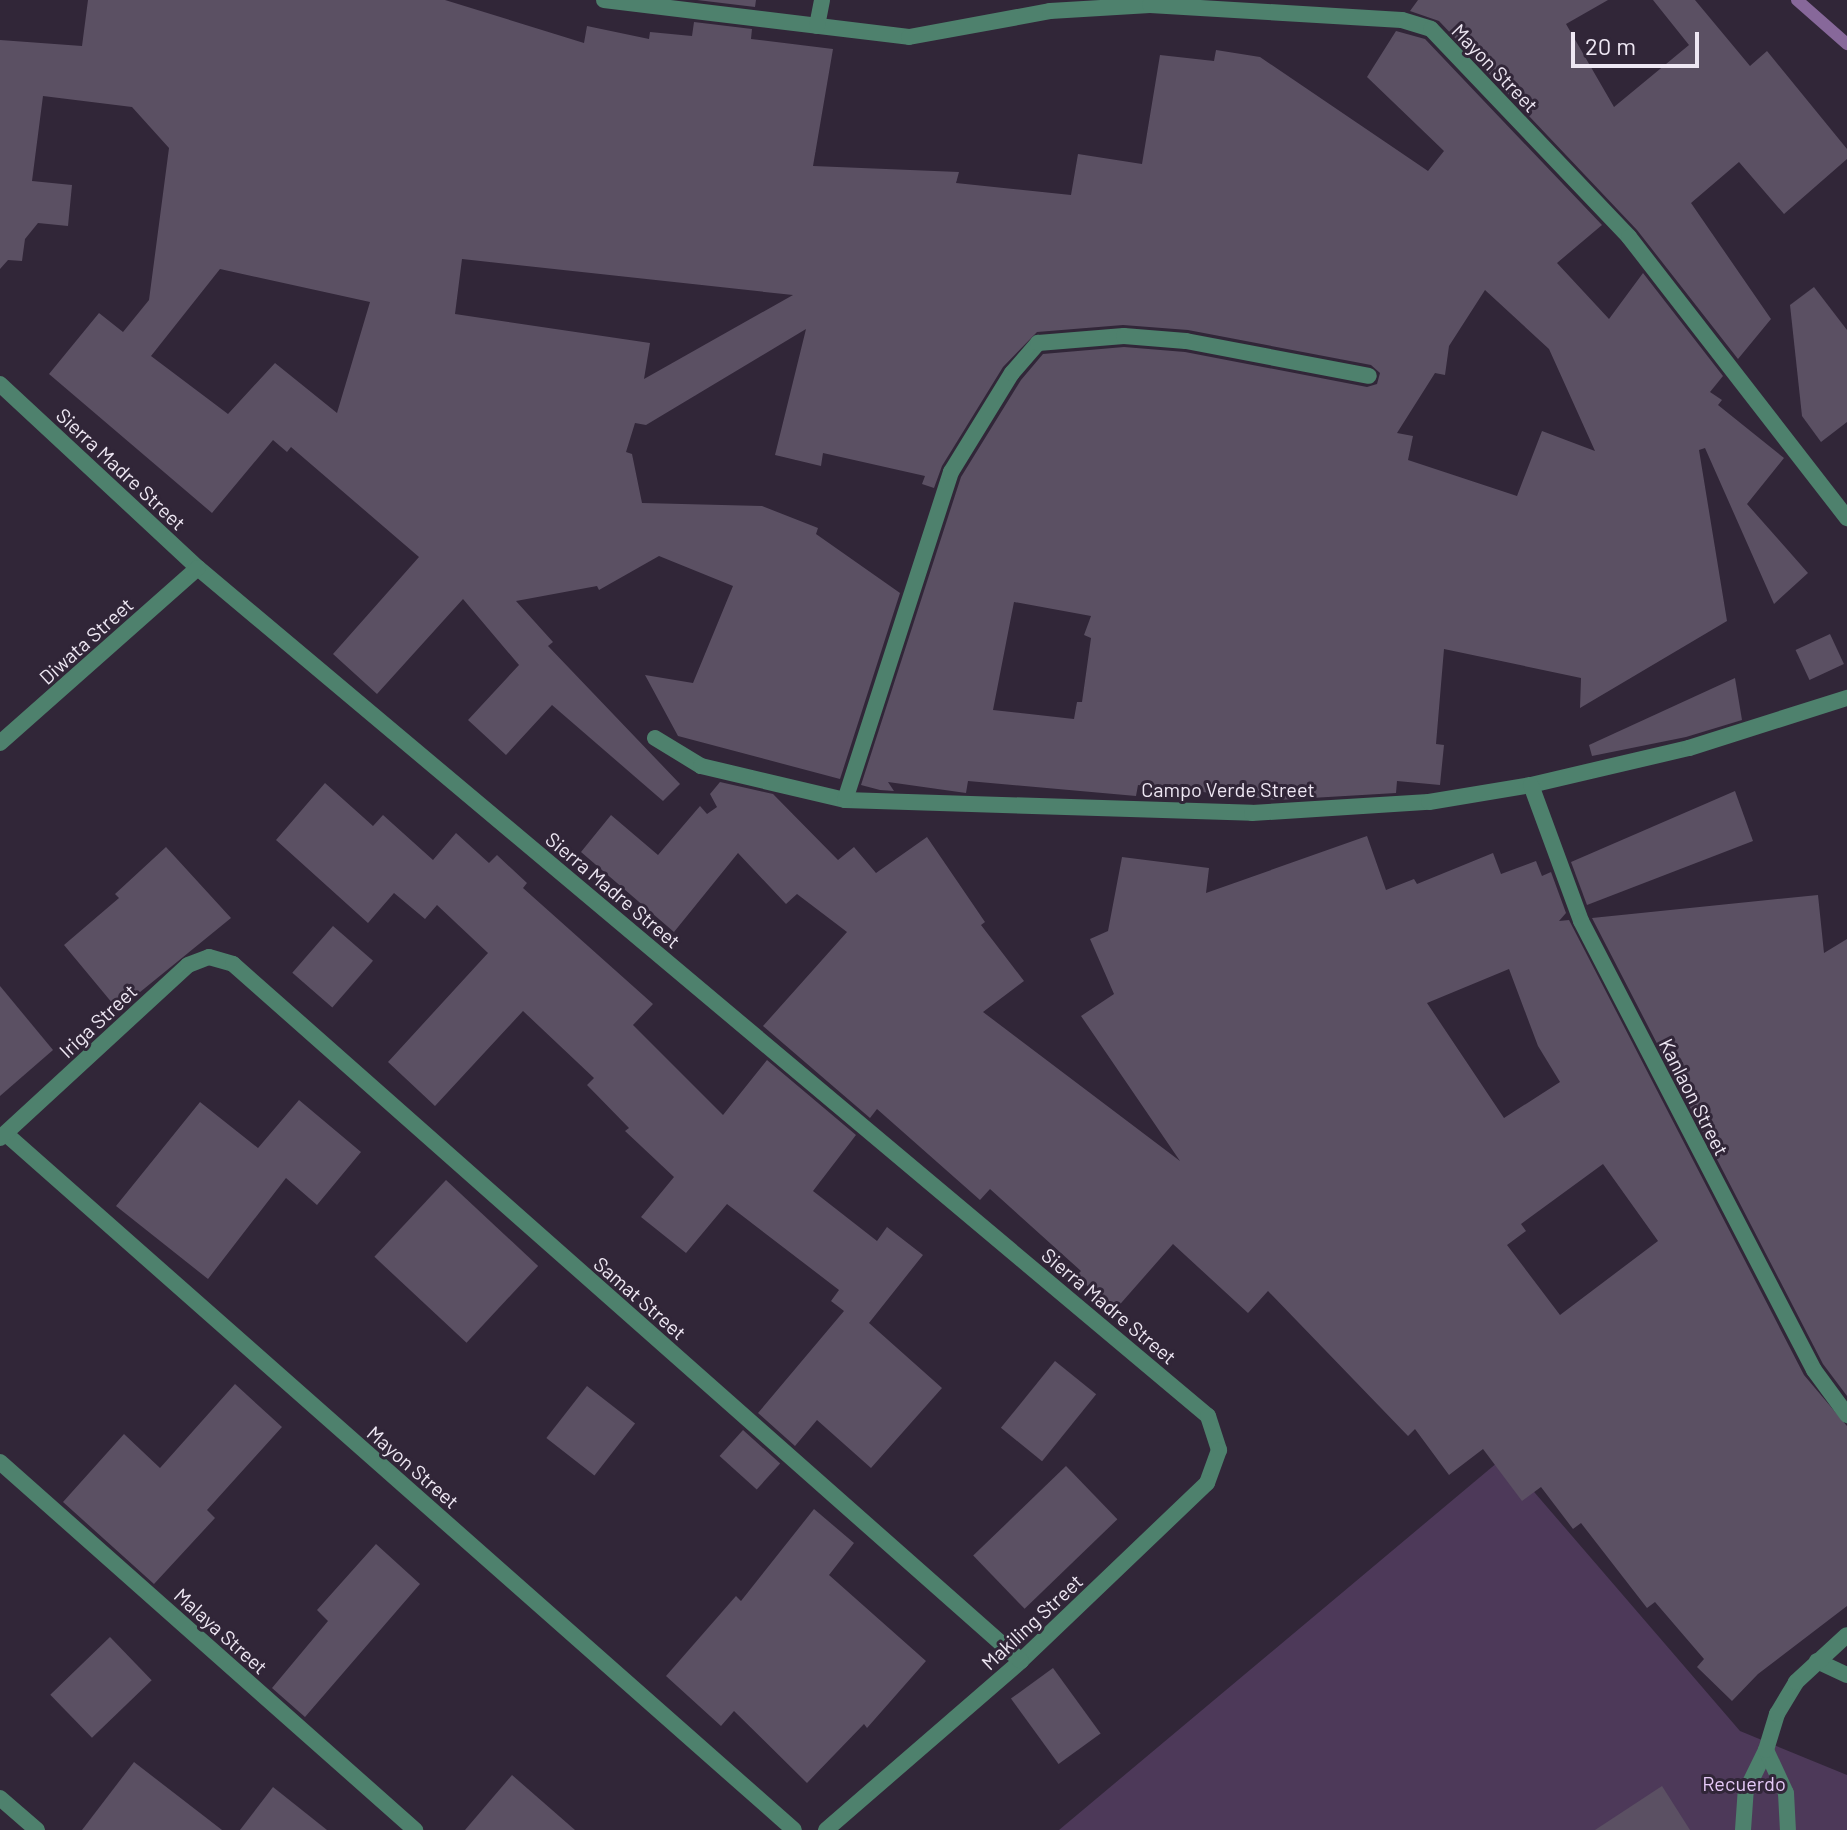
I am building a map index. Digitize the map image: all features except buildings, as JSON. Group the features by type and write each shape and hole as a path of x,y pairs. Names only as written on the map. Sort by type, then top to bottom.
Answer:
{"street":[{"name":"Mayon Street","path":"604,0 909,37 1050,11 1150,5 1391,19 1431,29 1629,237 1847,518"},
{"path":"817,26 822,0"},
{"path":"845,800 951,472 1012,373 1038,343 1124,336 1186,341 1369,376"},
{"name":"Sierra Madre Street","path":"0,384 198,568 1208,1416"},
{"name":"Diwata Street","path":"0,743 198,568"},
{"name":"Campo Verde Street","path":"655,738 701,766 845,800 1252,813 1429,802 1531,785 1689,748 1847,698"},
{"name":"Kanlaon Street","path":"1531,785 1581,921 1814,1370 1847,1415"},
{"name":"Iriga Street","path":"3,1136 188,965 209,957 233,964"},
{"name":"Samat Street","path":"233,964 1021,1661"},
{"name":"Mayon Street","path":"3,1136 794,1830"},
{"name":"Makiling Street","path":"826,1830 1021,1661 1207,1483 1219,1450 1208,1416"},
{"name":"Malaya Street","path":"0,1462 415,1830"},
{"path":"1743,1830 1746,1791 1766,1750 1777,1714 1796,1682 1847,1635"},
{"path":"1817,1661 1847,1675"},
{"path":"1766,1750 1786,1793 1788,1830"},
{"path":"0,1798 37,1830"}],"green space":[{"name":"Recuerdo","path":"1504,1457 1740,1731 1847,1775 1847,1830 1059,1830"}],"waterway":[{"path":"1797,0 1847,44"}]}
